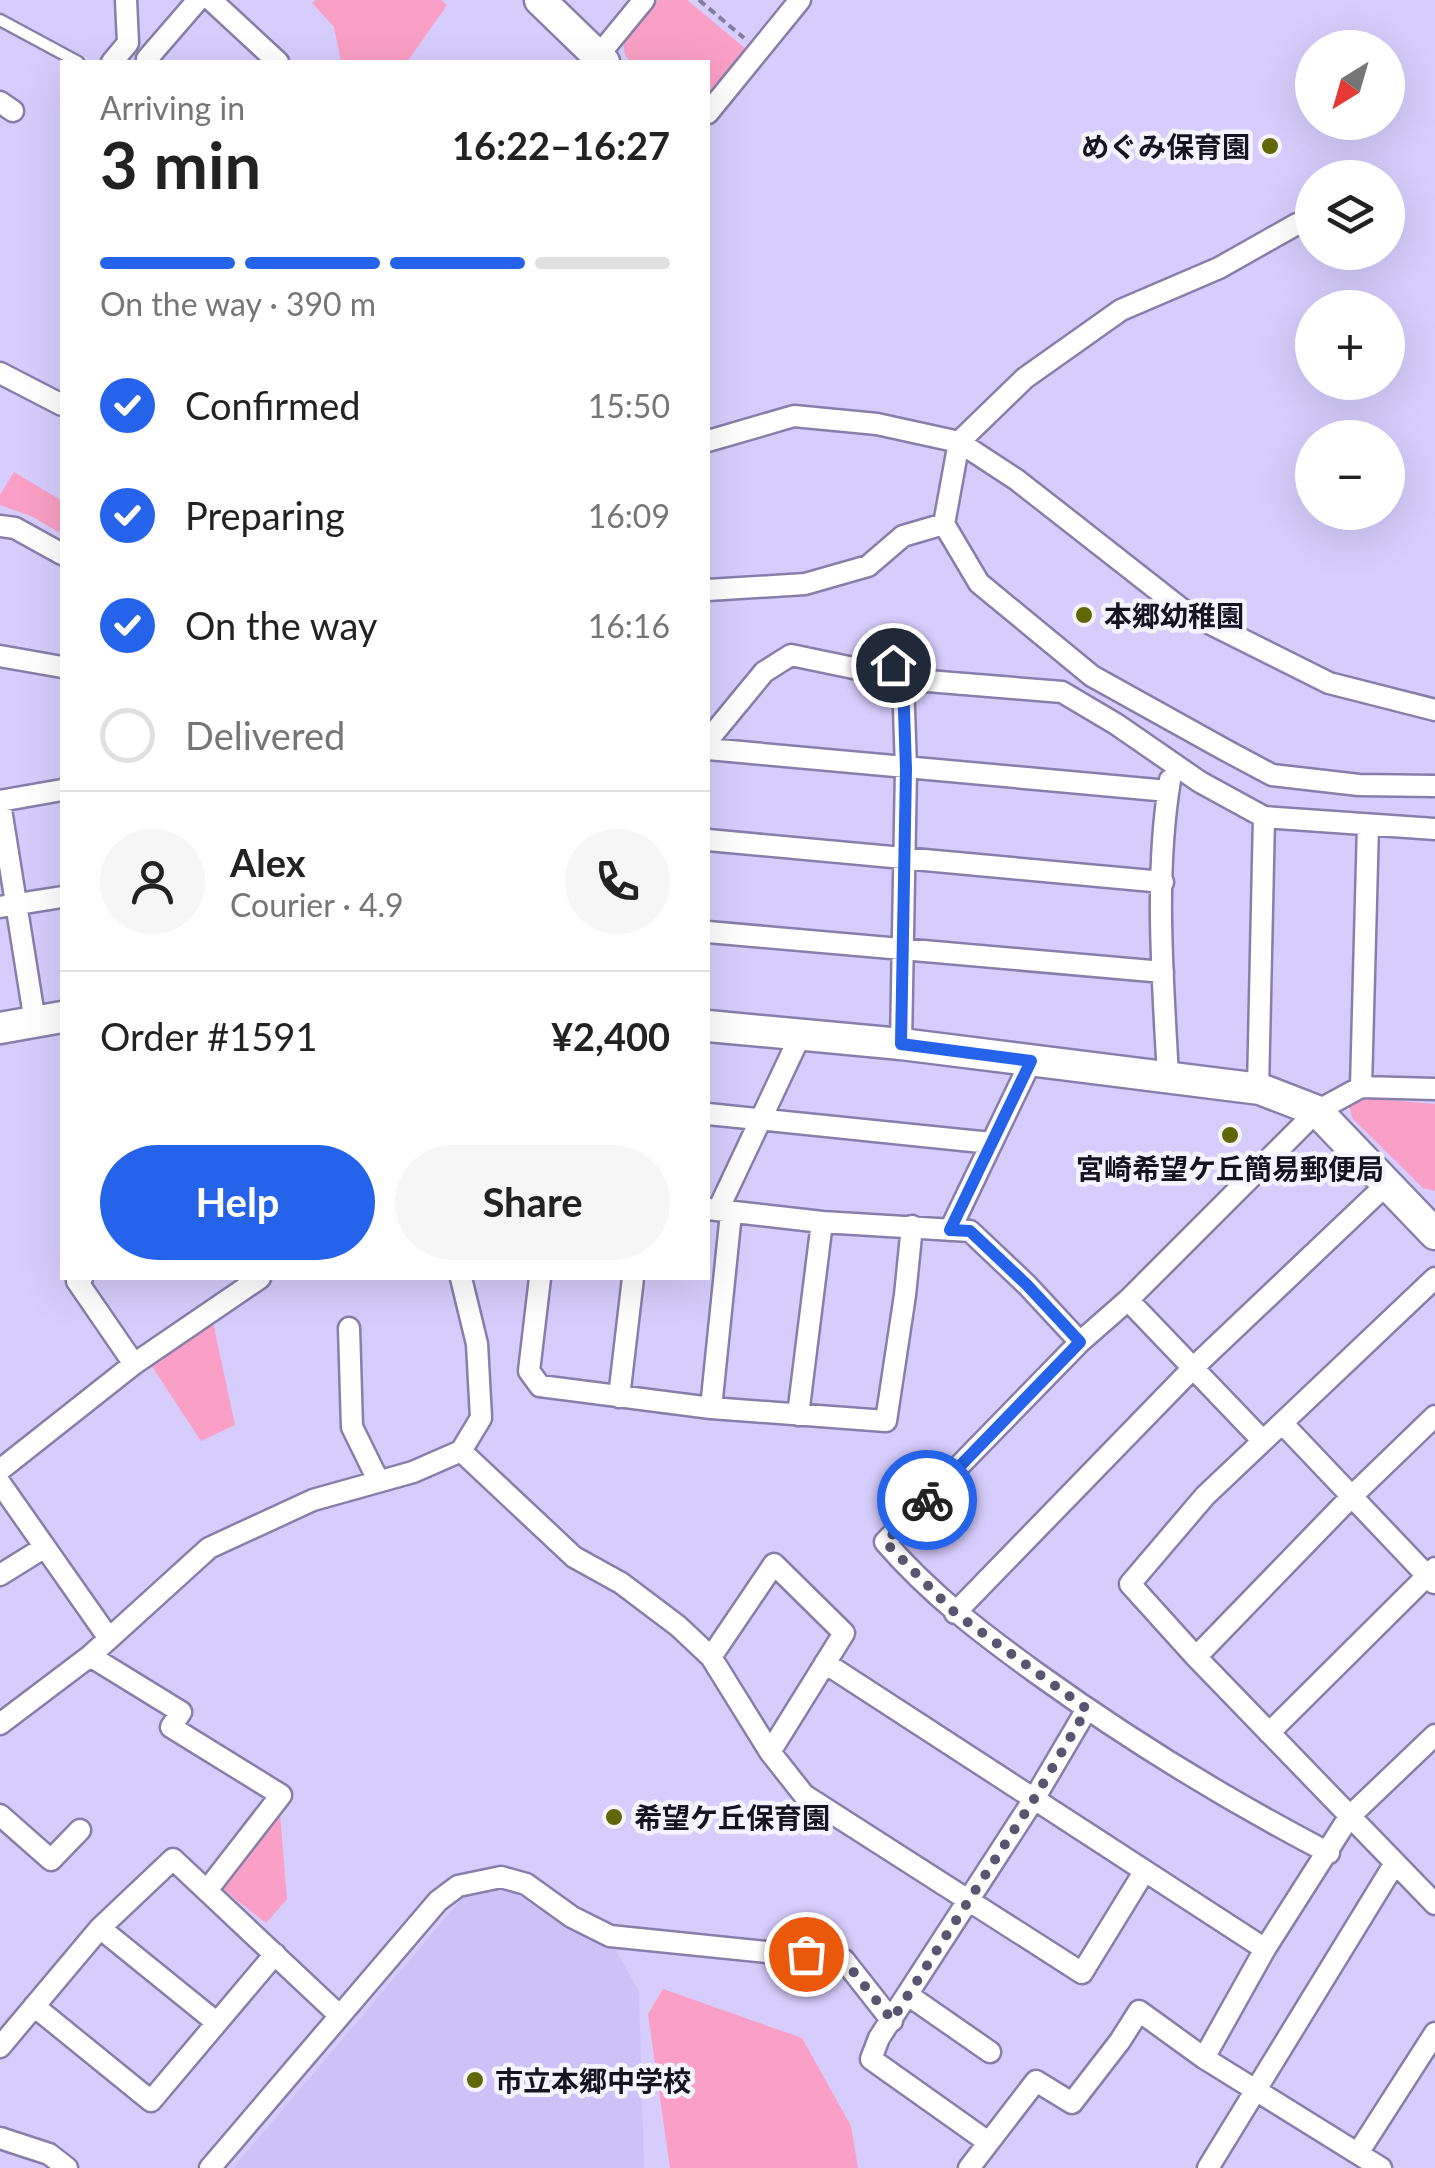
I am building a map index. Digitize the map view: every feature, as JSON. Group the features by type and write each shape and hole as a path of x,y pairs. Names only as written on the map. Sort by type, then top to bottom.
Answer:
{"street":[{"path":"114,60 128,43 126,0"},
{"path":"150,60 198,0"},
{"path":"211,0 276,60"},
{"path":"540,0 601,59 644,0"},
{"path":"710,111 800,0"},
{"path":"128,43 148,60"},
{"path":"1295,225 1219,268 1121,310 1025,378 959,442 944,524 979,583 1092,676 1227,752 1272,775 1359,785 1435,786"},
{"path":"0,373 60,404"},
{"path":"710,441 794,416 837,418 959,442 1017,480 1183,610 1329,683 1435,710"},
{"path":"710,590 805,584 868,566 903,536 944,524"},
{"path":"0,526 14,528 60,553"},
{"path":"0,656 60,667"},
{"path":"710,738 764,672 791,656 863,670 893,665 903,680 906,769 901,1044"},
{"path":"903,680 1062,692 1172,764 1264,817 1435,829"},
{"path":"710,749 1168,792"},
{"path":"1168,1077 1163,882 1172,764"},
{"path":"0,1028 49,1020 8,905 0,802 60,790"},
{"path":"1258,1089 1264,817"},
{"path":"1362,1088 1368,825"},
{"path":"710,840 1163,882"},
{"path":"8,905 60,897"},
{"path":"710,932 1163,972"},
{"path":"710,1026 901,1044 1258,1089 1317,1111 1433,1227"},
{"path":"711,1408 719,1211 801,1034"},
{"path":"950,1230 1031,1061"},
{"path":"1329,1852 1256,1815 1087,1709 955,1613 885,1542 1080,1342 1128,1300 1317,1111 1362,1088 1435,1089"},
{"path":"710,1114 991,1143"},
{"path":"955,1613 1194,1367 1387,1184"},
{"path":"719,1211 970,1231 1080,1342"},
{"path":"798,1415 822,1222"},
{"path":"540,1280 529,1371 540,1386 711,1408 886,1421 912,1226"},
{"path":"1433,1899 1196,1658 1130,1584 1205,1496 1435,1278"},
{"path":"79,1280 134,1364"},
{"path":"0,1470 134,1364 257,1280"},
{"path":"0,1724 90,1656 221,1541 313,1500 413,1472 461,1450 481,1418 477,1344 461,1280"},
{"path":"620,1397 633,1280"},
{"path":"1128,1300 1263,1441"},
{"path":"349,1328 352,1426 378,1480"},
{"path":"1196,1658 1350,1497 1435,1416"},
{"path":"1269,1733 1432,1576 1350,1497 1284,1425"},
{"path":"461,1450 574,1557 621,1583 711,1657 770,1752 804,1795 1082,1972 1144,1872"},
{"path":"0,1483 108,1637"},
{"path":"0,1575 45,1547"},
{"path":"711,1657 774,1564 844,1633 770,1752"},
{"path":"90,1656 182,1712 171,1726 281,1795 208,1890"},
{"path":"825,1664 1264,1949"},
{"path":"988,2142 871,2059 879,2038 970,1901 1087,1709"},
{"path":"1204,2058 1264,1949 1349,1817 1435,1735"},
{"path":"0,1815 52,1860 80,1830"},
{"path":"0,2047 100,1928 173,1858 340,2016"},
{"path":"1208,2168 1395,1862"},
{"path":"210,2168 438,1902 458,1886 501,1877 526,1884 572,1918 610,1936 844,1960 892,2020"},
{"path":"100,1928 216,2022"},
{"path":"34,2006 151,2101 275,1954"},
{"path":"908,1996 990,2052"},
{"path":"969,2168 1036,2081 1072,2102 1139,2010 1204,2058 1381,2168"},
{"path":"1358,2153 1435,2033"},
{"path":"0,2138 48,2154 67,2168"}],"lane":[{"path":"0,20 74,60"}],"path":[{"path":"700,0 758,51"}],"shaded area":[{"path":"441,0 447,5 408,60 341,60 334,27 312,3"},
{"path":"658,0 687,0 746,49 710,94 710,60 630,60 624,46 631,30"},
{"path":"14,472 60,500 60,533 0,505 0,495"},
{"path":"1359,1098 1435,1104 1435,1191 1423,1188 1353,1119 1349,1107"},
{"path":"212,1318 235,1425 201,1441 151,1365"},
{"path":"279,1802 287,1899 266,1923 220,1887"},
{"name":"市立本郷中学校","path":"490,1888 514,1893 580,1935 615,1949 639,1991 644,2168 233,2168 463,1897"},
{"path":"663,1989 802,2038 851,2126 858,2168 670,2168 648,2014"}],"way so far":[{"path":"806,1954 844,1960 892,2020 1087,1709 955,1613 885,1542 927,1500"}],"place":[{"name":"めぐみ保育園","path":"1270,146"},
{"name":"本郷幼稚園","path":"1084,615"},
{"name":"宮崎希望ケ丘簡易郵便局","path":"1230,1135"},
{"name":"希望ケ丘保育園","path":"614,1817"},
{"name":"市立本郷中学校","path":"475,2080"}],"route":[{"path":"893,665 903,680 906,769 901,1044 1031,1061 950,1230 970,1231 1080,1342 927,1500"}]}
